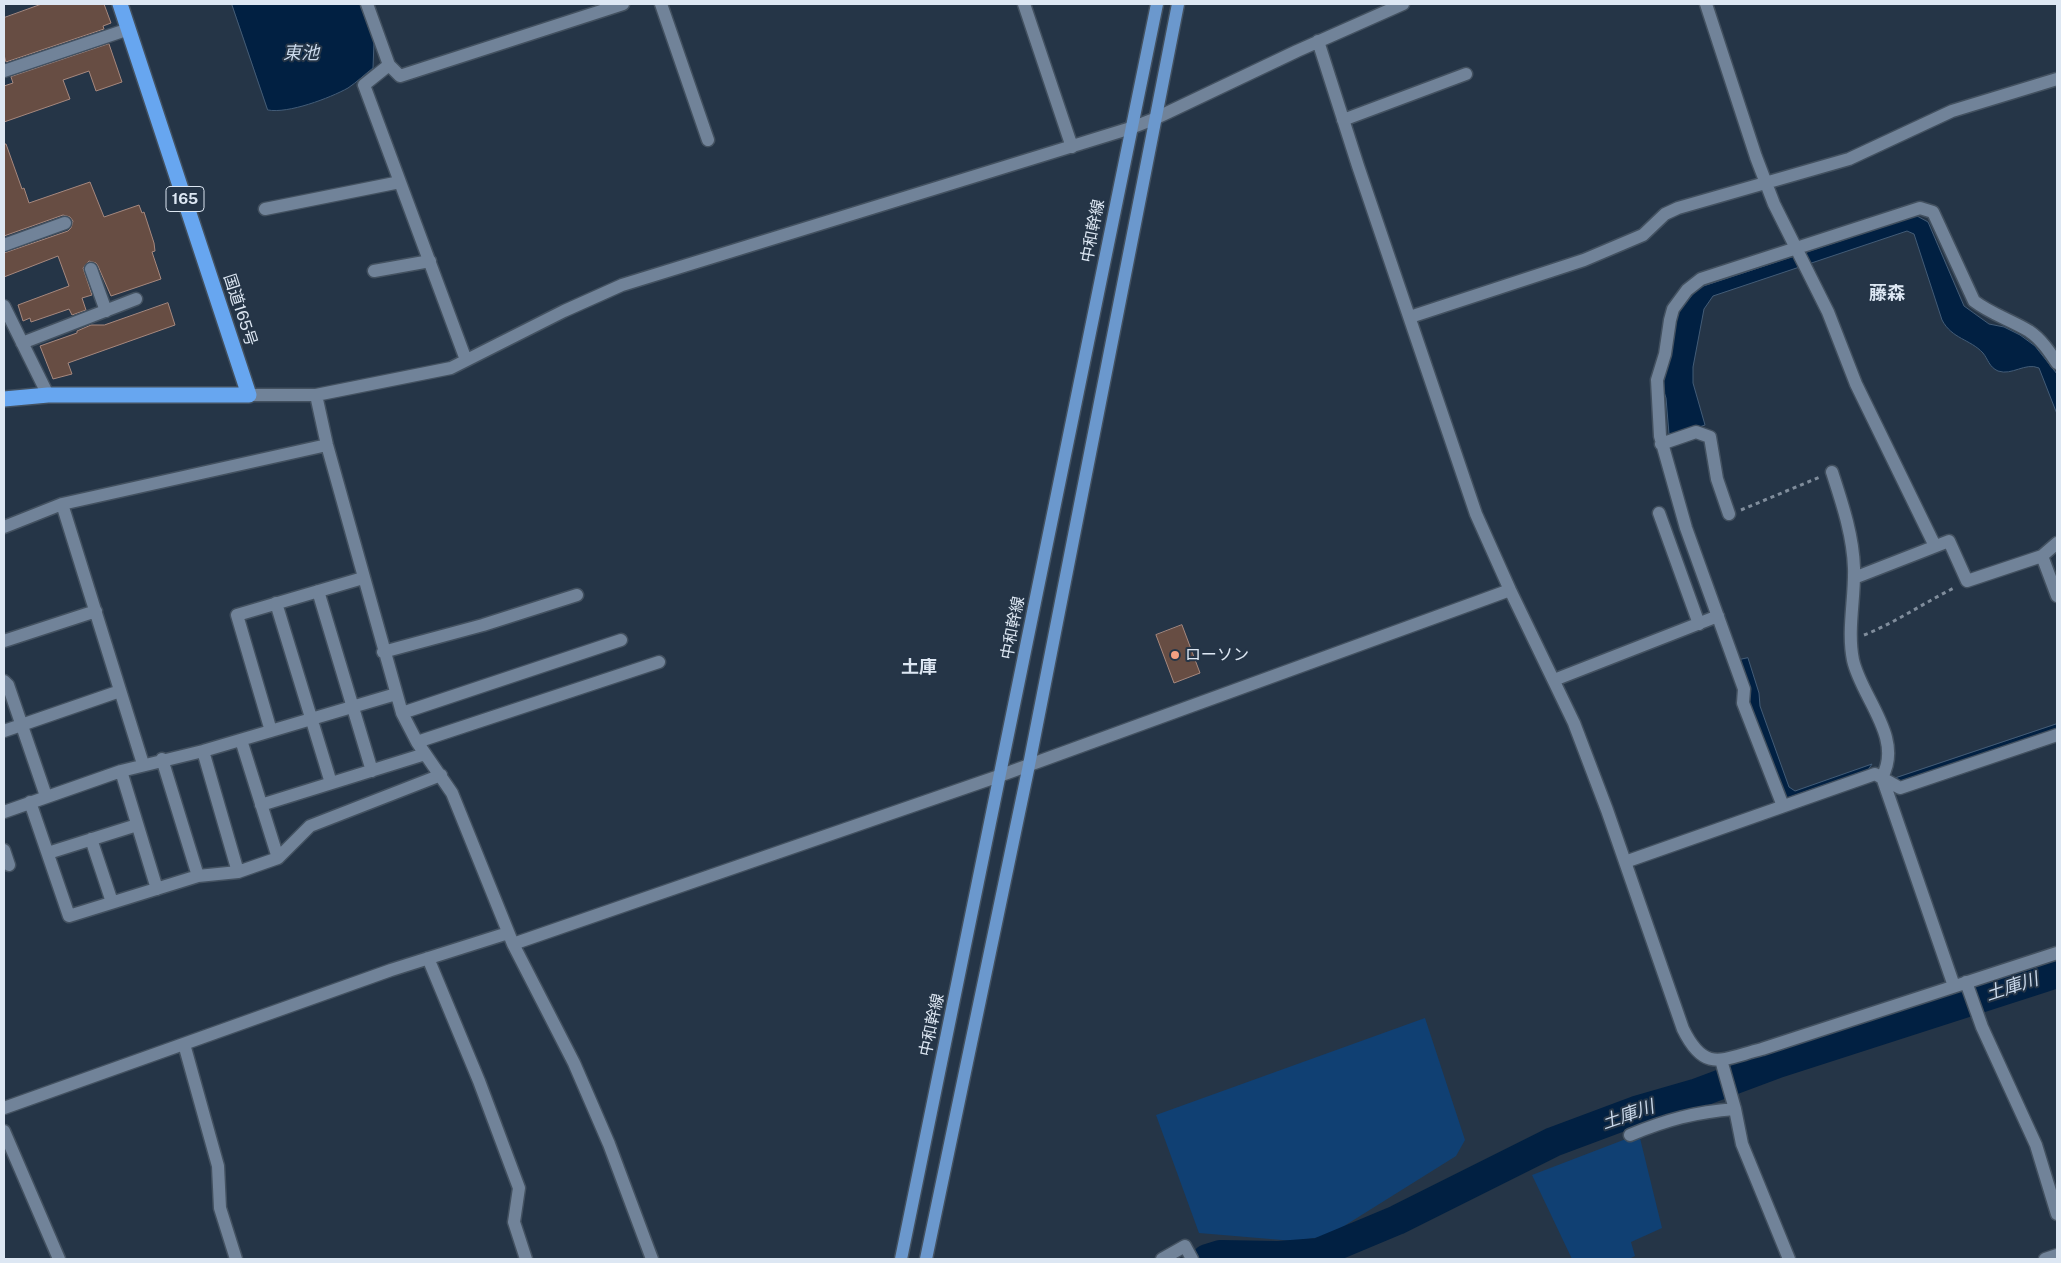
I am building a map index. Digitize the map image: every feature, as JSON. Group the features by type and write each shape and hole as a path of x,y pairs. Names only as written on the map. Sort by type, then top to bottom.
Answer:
{"highway":[{"name":"国道165号","path":"120,4 249,395"},
{"path":"4,399 48,395 249,395"}],"main road":[{"name":"中和幹線","path":"901,1259 1156,4"},
{"path":"926,1259 1029,765 1178,4"}],"street":[{"path":"366,4 388,65 400,76 623,4"},
{"path":"661,4 708,140"},
{"path":"1024,4 1072,147"},
{"path":"249,395 316,395 451,368 564,311 622,286 1131,128 1154,119 1318,41 1403,4"},
{"path":"1706,4 1764,182 1794,248 1828,312 1856,384 1935,546"},
{"path":"4,71 129,29"},
{"path":"1318,41 1470,497 1510,590 1554,680 1588,757 1683,1030 1692,1046 1704,1058 1721,1060 1771,1046 2057,953"},
{"path":"388,65 364,86 466,360"},
{"path":"1343,120 1466,74"},
{"path":"1410,317 1584,260 1643,235 1665,214 1678,208 1764,182 1824,168 1849,159 1952,111 2057,79"},
{"path":"265,209 400,182"},
{"path":"1782,806 1743,703 1744,689 1686,528 1661,444 1657,380 1665,354 1673,309 1693,283 1794,248 1920,208 1933,212 1974,301 1987,311 2030,332 2044,344 2057,363"},
{"path":"4,245 65,223"},
{"path":"374,271 430,261"},
{"path":"91,269 106,311"},
{"path":"22,343 136,299"},
{"path":"4,306 48,395"},
{"path":"316,395 383,652 402,714 417,742 441,774 452,794 511,939 574,1063 609,1144 652,1259"},
{"path":"1661,444 1696,432 1710,437 1717,479 1729,514"},
{"path":"4,527 62,504 328,445"},
{"path":"1832,472 1847,517 1851,542 1854,578 1853,658 1857,673 1886,738 1889,754 1887,769 1882,777"},
{"path":"62,504 143,764"},
{"path":"1659,514 1699,624"},
{"path":"1854,578 1950,541 1967,581 2042,556 2057,543"},
{"path":"2042,556 2057,596"},
{"path":"271,731 237,615 364,578"},
{"path":"4,1108 428,958 511,939 999,776 1510,590"},
{"path":"318,591 372,771"},
{"path":"383,652 483,625 577,595"},
{"path":"276,603 331,783"},
{"path":"4,641 96,611"},
{"path":"1554,680 1718,616"},
{"path":"402,714 622,640"},
{"path":"417,742 658,662"},
{"path":"5,684 46,796"},
{"path":"4,731 120,690"},
{"path":"4,812 143,764 203,751 396,694"},
{"path":"1625,862 1875,774 1900,788 2057,735"},
{"path":"241,740 278,858"},
{"path":"203,751 238,872"},
{"path":"261,805 426,754"},
{"path":"162,759 198,876"},
{"path":"120,771 157,889"},
{"path":"30,802 69,916 198,876 238,872 278,858 310,826 441,774"},
{"path":"1882,777 1954,986"},
{"path":"48,853 137,825"},
{"path":"91,839 112,902"},
{"path":"4,850 9,865"},
{"path":"428,958 479,1081 519,1188 514,1222 526,1259"},
{"path":"1966,982 1982,1027 2036,1145 2057,1214"},
{"path":"184,1044 218,1166 220,1208 236,1259"},
{"path":"1721,1060 1735,1109 1742,1144 1790,1259"},
{"path":"1630,1135 1678,1117 1701,1111 1735,1109"},
{"path":"4,1131 59,1259"},
{"path":"1162,1259 1186,1246 1192,1259"},
{"path":"2045,1259 2057,1255"}],"path":[{"path":"1729,514 1832,472"},
{"path":"1852,639 1884,627 1910,610 1967,581"}],"shaded area":[{"path":"1425,1018 1465,1140 1456,1156 1328,1236 1294,1241 1199,1233 1156,1115"},
{"path":"1639,1134 1662,1228 1631,1242 1635,1256 1629,1259 1572,1259 1532,1175"}],"water":[{"name":"東池","path":"232,4 360,4 374,42 373,68 348,88 331,96 286,110 268,110"},
{"path":"1917,216 1928,222 1964,306 1989,324 2004,327 2020,335 2035,346 2057,374 2057,414 2039,368 2029,367 2008,372 1998,371 1989,363 1978,348 1956,335 1946,326 1942,320 1914,234 1907,231 1713,296 1704,309 1693,367 1693,383 1705,425 1676,435 1669,434 1666,398 1660,380 1678,312 1698,288"},
{"path":"1748,658 1759,693 1760,706 1789,787 1795,791 1872,764 1868,770 1787,798 1780,789 1748,704 1739,660"},
{"path":"2057,724 2057,731 1901,784 1896,778"}],"building":[{"path":"42,4 104,4 111,23 103,26 104,29 6,62 4,55 4,18"},
{"path":"109,44 122,82 96,91 89,71 63,80 70,99 4,122 4,86 13,83 11,77"},
{"path":"4,144 6,144 29,203 90,182 104,217 139,205 142,213 144,212 154,243 155,251 152,252 161,279 111,296 98,266 96,263 89,261 83,268 92,295 82,298 86,310 72,315 69,309 31,322 30,318 23,321 18,305 69,286 58,256 4,277 4,253 68,231 73,221 70,217 63,215 4,236"},
{"path":"168,303 175,325 68,363 72,374 53,379 40,346 77,333 77,331 91,325 104,325"},
{"path":"1182,625 1200,673 1174,683 1156,635"}],"waterway":[{"name":"土庫川","path":"1207,1259 1220,1255 1278,1256 1318,1253 1397,1220 1553,1142 1636,1111 1695,1094 1778,1063 2057,973"}],"place":[{"name":"ローソン","path":"1175,655"}],"district":[{"name":"藤森","path":"1887,293"},
{"name":"土庫","path":"919,667"}]}
